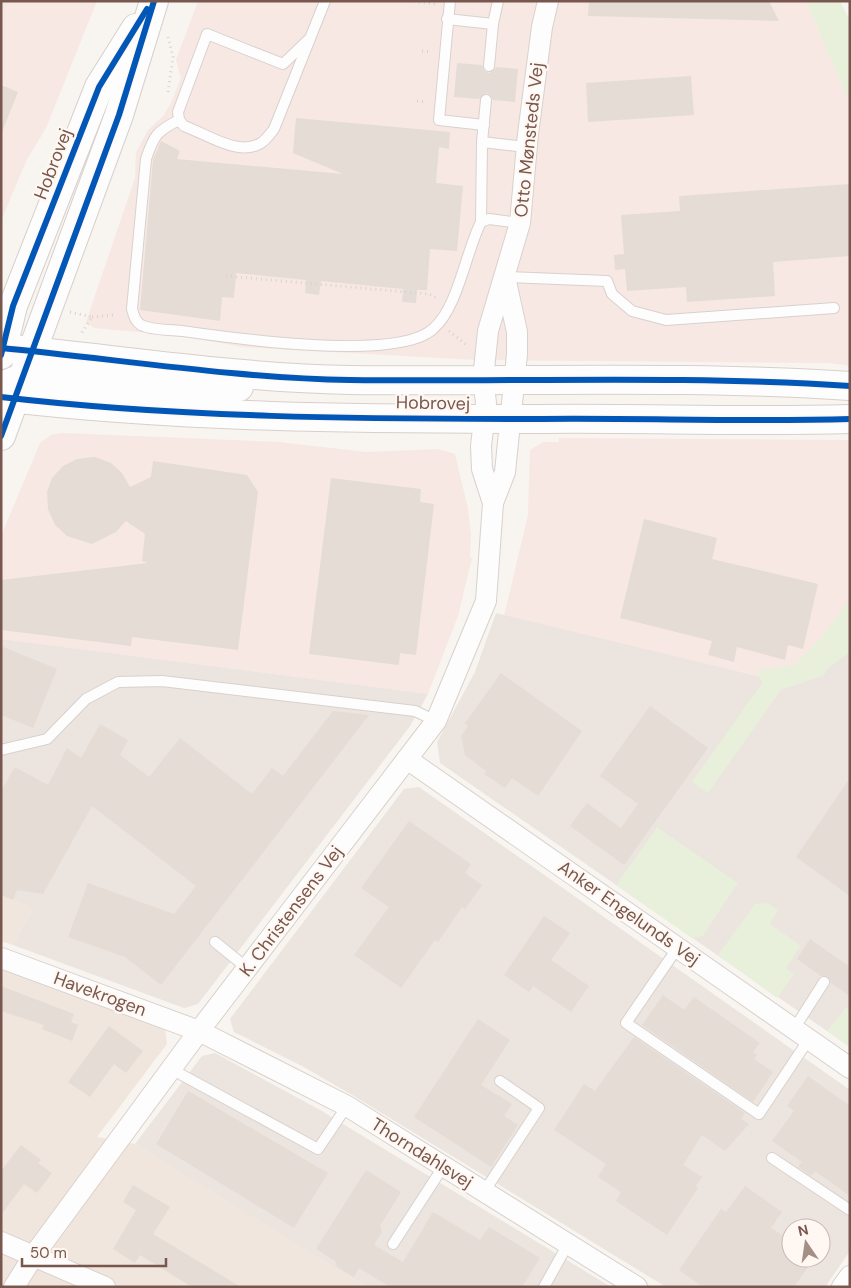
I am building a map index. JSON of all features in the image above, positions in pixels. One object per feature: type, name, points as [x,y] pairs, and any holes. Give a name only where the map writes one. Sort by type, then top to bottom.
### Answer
[{"type":"main road","name":"Hobrovej","points":[[1,436],[9,374],[13,306],[99,87],[153,1]]},
{"type":"main road","name":"Hobrovej","points":[[9,374],[48,308],[119,115],[153,1]]},
{"type":"main road","name":"Hobrovej","points":[[9,374],[68,354],[181,367],[348,380],[788,421],[850,419]]},
{"type":"main road","name":"Hobrovej","points":[[9,374],[171,412],[260,414],[496,394],[786,382],[850,386]]},
{"type":"main road","points":[[9,374],[179,388],[348,380]]},
{"type":"main road","points":[[496,394],[786,397],[850,392]]},
{"type":"street","name":"Otto Mønsteds Vej","points":[[496,394],[488,331],[520,223],[526,147],[542,27],[548,1]]},
{"type":"street","name":"Otto Mønsteds Vej","points":[[496,394],[517,332],[504,278]]},
{"type":"street","name":"K. Christensens Vej","points":[[14,1287],[34,1254],[199,1030],[436,721],[486,601],[493,503],[482,469],[481,446],[496,394]]},
{"type":"street","name":"Anker Engelunds Vej","points":[[407,759],[850,1068]]},
{"type":"street","name":"Havekrogen","points":[[1,958],[199,1030]]},
{"type":"street","name":"Thorndahlsvej","points":[[199,1030],[347,1106],[568,1244],[624,1283]]},
{"type":"street","points":[[1,1242],[34,1254],[105,1287]]},
{"type":"street","points":[[842,1287],[850,1276]]},
{"type":"lane","points":[[308,40],[283,64],[207,34],[178,112],[179,120],[184,126],[231,145],[248,148],[263,143],[274,129],[325,1]]},
{"type":"lane","points":[[489,66],[493,24],[498,1]]},
{"type":"lane","points":[[449,3],[439,120],[484,124]]},
{"type":"lane","points":[[447,19],[493,24]]},
{"type":"lane","points":[[179,120],[163,127],[152,139],[146,159],[132,309],[134,318],[139,324],[150,328],[173,329],[247,341],[343,346],[383,344],[422,336],[433,330],[450,304],[481,222],[482,142],[486,100]]},
{"type":"lane","points":[[482,142],[526,147]]},
{"type":"lane","points":[[481,222],[489,219],[520,223]]},
{"type":"lane","points":[[504,278],[607,281],[612,294],[632,311],[666,320],[834,308]]},
{"type":"lane","points":[[1,750],[47,739],[86,699],[118,682],[162,682],[415,710],[436,721]]},
{"type":"lane","points":[[215,942],[247,968]]},
{"type":"lane","points":[[678,948],[626,1023],[759,1114],[801,1034],[824,982]]},
{"type":"lane","points":[[171,1069],[318,1149],[347,1106]]},
{"type":"lane","points":[[484,1192],[539,1108],[500,1081]]},
{"type":"lane","points":[[772,1158],[850,1210]]},
{"type":"lane","points":[[393,1244],[443,1167]]},
{"type":"lane","points":[[544,1287],[568,1244]]},
{"type":"path","points":[[409,1],[449,3]]},
{"type":"path","points":[[166,29],[173,57],[167,99]]},
{"type":"path","points":[[226,276],[429,294],[450,304]]},
{"type":"path","points":[[48,308],[92,317],[114,315]]},
{"type":"path","points":[[68,354],[92,317]]},
{"type":"path","points":[[439,323],[496,394]]},
{"type":"shaded area","points":[[1,1],[97,1],[46,128],[26,161],[1,221]]},
{"type":"shaded area","points":[[198,1],[806,1],[850,104],[850,366],[831,363],[476,360],[242,347],[183,336],[94,328],[86,322],[135,178],[136,152],[148,130],[163,116],[170,105],[181,78],[176,60]]},
{"type":"shaded area","points":[[63,433],[279,442],[366,452],[438,449],[455,454],[468,509],[471,535],[470,557],[472,558],[458,616],[428,694],[1,639],[1,536],[40,443],[51,435]]},
{"type":"shaded area","points":[[559,438],[850,440],[850,599],[794,685],[504,616],[528,515],[530,450],[543,442],[559,442]]},
{"type":"shaded area","points":[[850,599],[850,1047],[440,763],[437,742],[475,672],[496,613],[794,685]]},
{"type":"shaded area","points":[[1,639],[428,694],[410,726],[198,1004],[184,1008],[13,945],[33,908],[1,895]]},
{"type":"shaded area","points":[[419,787],[850,1090],[850,1251],[825,1287],[666,1287],[354,1096],[302,1066],[234,1032],[230,1019],[404,789]]},
{"type":"shaded area","points":[[1,895],[33,908],[13,945],[1,941]]},
{"type":"shaded area","points":[[1,969],[165,1029],[167,1044],[97,1137],[135,1144],[372,1287],[1,1287]]},
{"type":"shaded area","points":[[215,1053],[320,1110],[611,1287],[368,1287],[135,1144],[202,1056]]},
{"type":"green space","points":[[806,1],[840,1],[850,21],[850,104]]},
{"type":"green space","points":[[850,598],[850,652],[829,668],[823,676],[781,690],[708,793],[692,782],[762,683],[756,671],[794,665],[821,638]]},
{"type":"green space","points":[[657,827],[738,883],[703,936],[692,938],[616,885]]},
{"type":"green space","points":[[768,903],[778,910],[770,924],[801,946],[786,968],[794,974],[777,998],[718,955],[755,904]]},
{"type":"green space","points":[[846,1007],[850,1010],[850,1047],[827,1031]]},
{"type":"building","points":[[589,1],[769,1],[779,21],[588,16]]},
{"type":"building","points":[[457,63],[482,65],[485,71],[489,73],[496,67],[518,69],[515,102],[493,100],[486,93],[479,99],[454,97]]},
{"type":"building","points":[[691,76],[694,115],[588,122],[586,83]]},
{"type":"building","points":[[1,85],[18,92],[2,132],[1,132]]},
{"type":"building","points":[[296,118],[450,132],[449,149],[439,147],[436,183],[463,186],[457,251],[430,249],[427,290],[417,290],[416,303],[402,302],[403,289],[321,281],[319,295],[305,293],[306,280],[236,273],[234,298],[222,297],[220,321],[140,310],[153,160],[161,141],[180,151],[177,159],[343,174],[293,153]]},
{"type":"building","points":[[850,184],[850,256],[773,262],[775,296],[687,302],[686,287],[627,291],[625,269],[615,270],[614,255],[624,254],[621,215],[680,211],[679,196]]},
{"type":"building","points":[[95,457],[111,463],[122,473],[130,487],[151,477],[153,461],[247,475],[258,492],[238,650],[132,637],[131,646],[1,630],[1,580],[148,563],[142,561],[145,534],[126,521],[116,532],[92,544],[67,536],[55,525],[48,509],[47,492],[52,478],[63,466],[77,459]]},
{"type":"building","points":[[331,478],[421,489],[420,502],[434,504],[416,655],[400,653],[399,665],[309,654]]},
{"type":"building","points":[[644,519],[717,538],[712,559],[818,584],[803,649],[788,645],[785,660],[737,647],[734,662],[708,655],[712,641],[620,618]]},
{"type":"building","points":[[1,646],[57,669],[33,728],[1,715]]},
{"type":"building","points":[[501,673],[582,731],[538,796],[512,778],[505,788],[484,774],[486,771],[465,755],[461,736],[468,726],[465,723]]},
{"type":"building","points":[[650,706],[708,748],[624,865],[570,826],[587,803],[621,828],[638,804],[600,776]]},
{"type":"building","points":[[333,711],[369,715],[161,985],[125,957],[68,937],[88,883],[174,914],[196,886],[92,806],[43,894],[17,890],[13,900],[1,895],[1,791],[15,767],[48,785],[67,748],[81,758],[100,724],[128,740],[120,755],[149,777],[180,738],[252,794],[272,768],[283,776]]},
{"type":"building","points":[[850,778],[850,896],[796,857]]},
{"type":"building","points":[[409,821],[471,864],[465,873],[482,885],[465,909],[462,907],[438,942],[435,940],[401,988],[354,955],[389,907],[361,888]]},
{"type":"building","points":[[544,916],[570,933],[551,960],[589,986],[571,1012],[533,986],[529,992],[504,975]]},
{"type":"building","points":[[810,939],[850,967],[850,996],[831,983],[828,977],[821,976],[797,959]]},
{"type":"building","points":[[1,986],[74,1014],[71,1022],[78,1025],[72,1041],[42,1029],[44,1025],[1,1011]]},
{"type":"building","points":[[663,995],[684,1010],[694,997],[760,1043],[753,1052],[757,1055],[754,1059],[773,1072],[753,1102],[642,1025]]},
{"type":"building","points":[[478,1019],[510,1040],[481,1085],[512,1104],[504,1116],[518,1125],[491,1167],[414,1117]]},
{"type":"building","points":[[109,1026],[143,1051],[126,1073],[114,1064],[90,1097],[68,1082]]},
{"type":"building","points":[[634,1037],[745,1113],[741,1119],[749,1124],[725,1151],[702,1135],[683,1165],[702,1177],[696,1186],[698,1188],[667,1235],[616,1201],[621,1192],[598,1177],[606,1164],[554,1130],[584,1084],[595,1091]]},
{"type":"building","points":[[808,1076],[850,1106],[850,1196],[815,1171],[811,1176],[798,1167],[802,1162],[772,1141],[794,1111],[787,1106]]},
{"type":"building","points":[[188,1091],[328,1173],[294,1228],[156,1144]]},
{"type":"building","points":[[21,1145],[41,1160],[38,1163],[52,1173],[37,1193],[24,1184],[1,1215],[1,1171]]},
{"type":"building","points":[[366,1170],[401,1192],[380,1226],[382,1232],[374,1245],[403,1262],[433,1212],[480,1240],[489,1227],[540,1258],[522,1287],[390,1287],[359,1268],[354,1277],[337,1267],[335,1261],[316,1249]]},
{"type":"building","points":[[133,1185],[170,1207],[153,1234],[241,1287],[192,1287],[140,1255],[135,1263],[113,1249],[136,1210],[123,1202]]},
{"type":"building","points":[[745,1186],[782,1212],[771,1228],[781,1234],[781,1268],[807,1268],[794,1287],[703,1287],[679,1270],[721,1209],[726,1212]]},
{"type":"cycle path","points":[[1,436],[119,115],[154,1]]},
{"type":"cycle path","points":[[1,355],[13,306],[99,87],[147,9]]},
{"type":"cycle path","points":[[1,348],[219,372],[306,379],[663,380],[850,386]]},
{"type":"cycle path","points":[[1,397],[136,409],[339,418],[850,419]]}]
